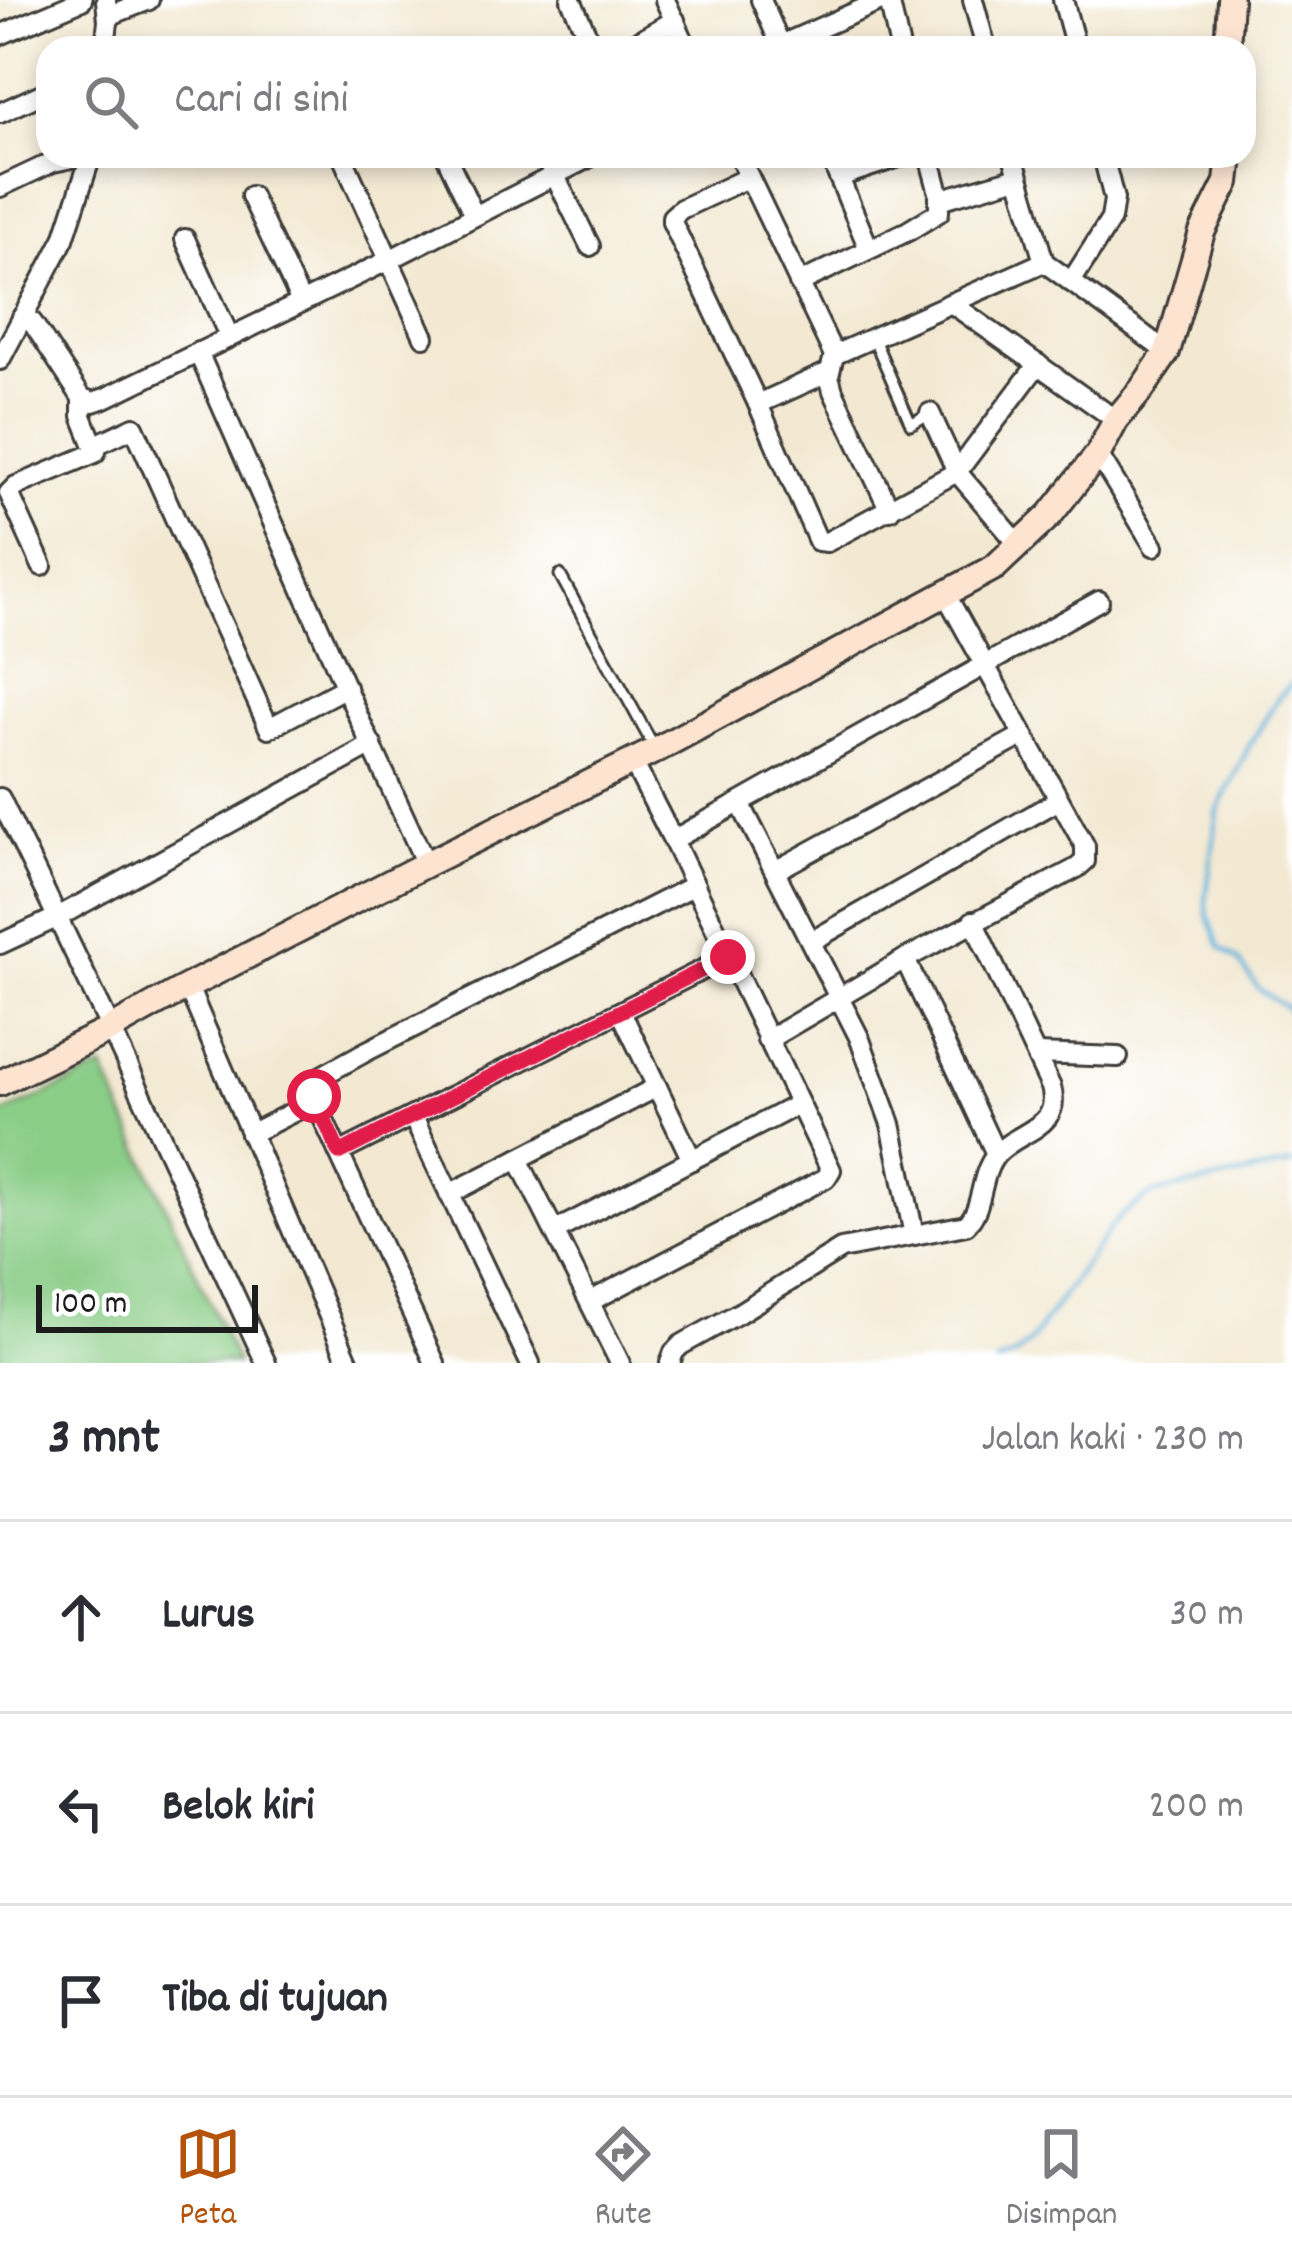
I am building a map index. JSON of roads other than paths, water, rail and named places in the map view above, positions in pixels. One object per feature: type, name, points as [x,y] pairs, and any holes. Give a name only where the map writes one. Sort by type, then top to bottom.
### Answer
[{"type":"main road","points":[[1228,36],[1230,0]]},
{"type":"main road","points":[[0,1083],[656,750],[995,567],[1050,515],[1167,352],[1202,232],[1227,182],[1229,168]]},
{"type":"street","points":[[0,35],[82,0]]},
{"type":"street","points":[[106,0],[106,36]]},
{"type":"street","points":[[108,21],[113,14],[149,0]]},
{"type":"street","points":[[571,0],[588,36]]},
{"type":"street","points":[[665,0],[682,36]]},
{"type":"street","points":[[761,0],[775,36]]},
{"type":"street","points":[[804,36],[886,0],[896,36]]},
{"type":"street","points":[[973,0],[983,36]]},
{"type":"street","points":[[1063,0],[1073,36]]},
{"type":"street","points":[[647,36],[675,20]]},
{"type":"street","points":[[0,113],[36,96]]},
{"type":"street","points":[[0,187],[39,168]]},
{"type":"street","points":[[0,361],[64,239],[87,168]]},
{"type":"street","points":[[348,168],[424,338]]},
{"type":"street","points":[[452,168],[474,215]]},
{"type":"street","points":[[82,398],[93,402],[105,398],[387,261],[474,215],[544,168]]},
{"type":"street","points":[[551,168],[590,246]]},
{"type":"street","points":[[744,168],[800,283],[831,364],[841,411],[890,510]]},
{"type":"street","points":[[835,168],[869,249]]},
{"type":"street","points":[[839,177],[866,168]]},
{"type":"street","points":[[800,283],[931,219],[939,212],[932,168]]},
{"type":"street","points":[[1016,168],[1044,262],[1167,352]]},
{"type":"street","points":[[1071,282],[1111,219],[1114,200],[1106,168]]},
{"type":"street","points":[[748,177],[671,217],[818,541],[827,542],[958,472],[1038,364]]},
{"type":"street","points":[[939,200],[1018,177]]},
{"type":"street","points":[[251,196],[301,302]]},
{"type":"street","points":[[185,238],[229,336]]},
{"type":"street","points":[[758,404],[873,337],[1044,262]]},
{"type":"street","points":[[951,303],[1116,421]]},
{"type":"street","points":[[22,317],[32,322],[82,398],[82,416],[96,451],[9,493],[41,566]]},
{"type":"street","points":[[198,352],[426,864]]},
{"type":"street","points":[[930,413],[958,472],[1020,546]]},
{"type":"street","points":[[100,443],[134,427],[268,728],[346,687]]},
{"type":"street","points":[[1098,454],[1154,546]]},
{"type":"street","points":[[767,1040],[1085,860],[1085,846],[945,593]]},
{"type":"street","points":[[674,840],[1099,601]]},
{"type":"street","points":[[775,871],[1022,736]]},
{"type":"street","points":[[0,944],[372,745]]},
{"type":"street","points":[[591,1301],[828,1177],[831,1170],[632,762]]},
{"type":"street","points":[[0,798],[266,1363]]},
{"type":"street","points":[[812,941],[1059,800]]},
{"type":"street","points":[[740,803],[859,1036],[891,1124],[914,1235]]},
{"type":"street","points":[[435,1363],[315,1101],[316,1079],[694,885]]},
{"type":"street","points":[[670,1363],[681,1345],[770,1295],[826,1256],[970,1222],[996,1154],[1047,1119],[1054,1109],[1052,1087],[973,922]]},
{"type":"street","points":[[339,1153],[728,957]]},
{"type":"street","points":[[905,959],[996,1154]]},
{"type":"street","points":[[188,987],[349,1363]]},
{"type":"street","points":[[620,1012],[692,1160]]},
{"type":"street","points":[[1036,1054],[1118,1057]]},
{"type":"street","points":[[449,1194],[657,1087]]},
{"type":"street","points":[[250,1134],[315,1101]]},
{"type":"street","points":[[556,1231],[797,1105]]},
{"type":"street","points":[[413,1117],[530,1363]]},
{"type":"street","points":[[518,1159],[620,1363]]},
{"type":"lane","points":[[873,337],[911,424],[930,413]]},
{"type":"lane","points":[[560,575],[656,750]]},
{"type":"waterway","points":[[1292,683],[1248,748],[1218,810],[1206,898],[1220,947],[1238,960],[1258,988],[1292,1012]]},
{"type":"waterway","points":[[997,1363],[1029,1344],[1111,1227],[1152,1194],[1292,1164]]}]
